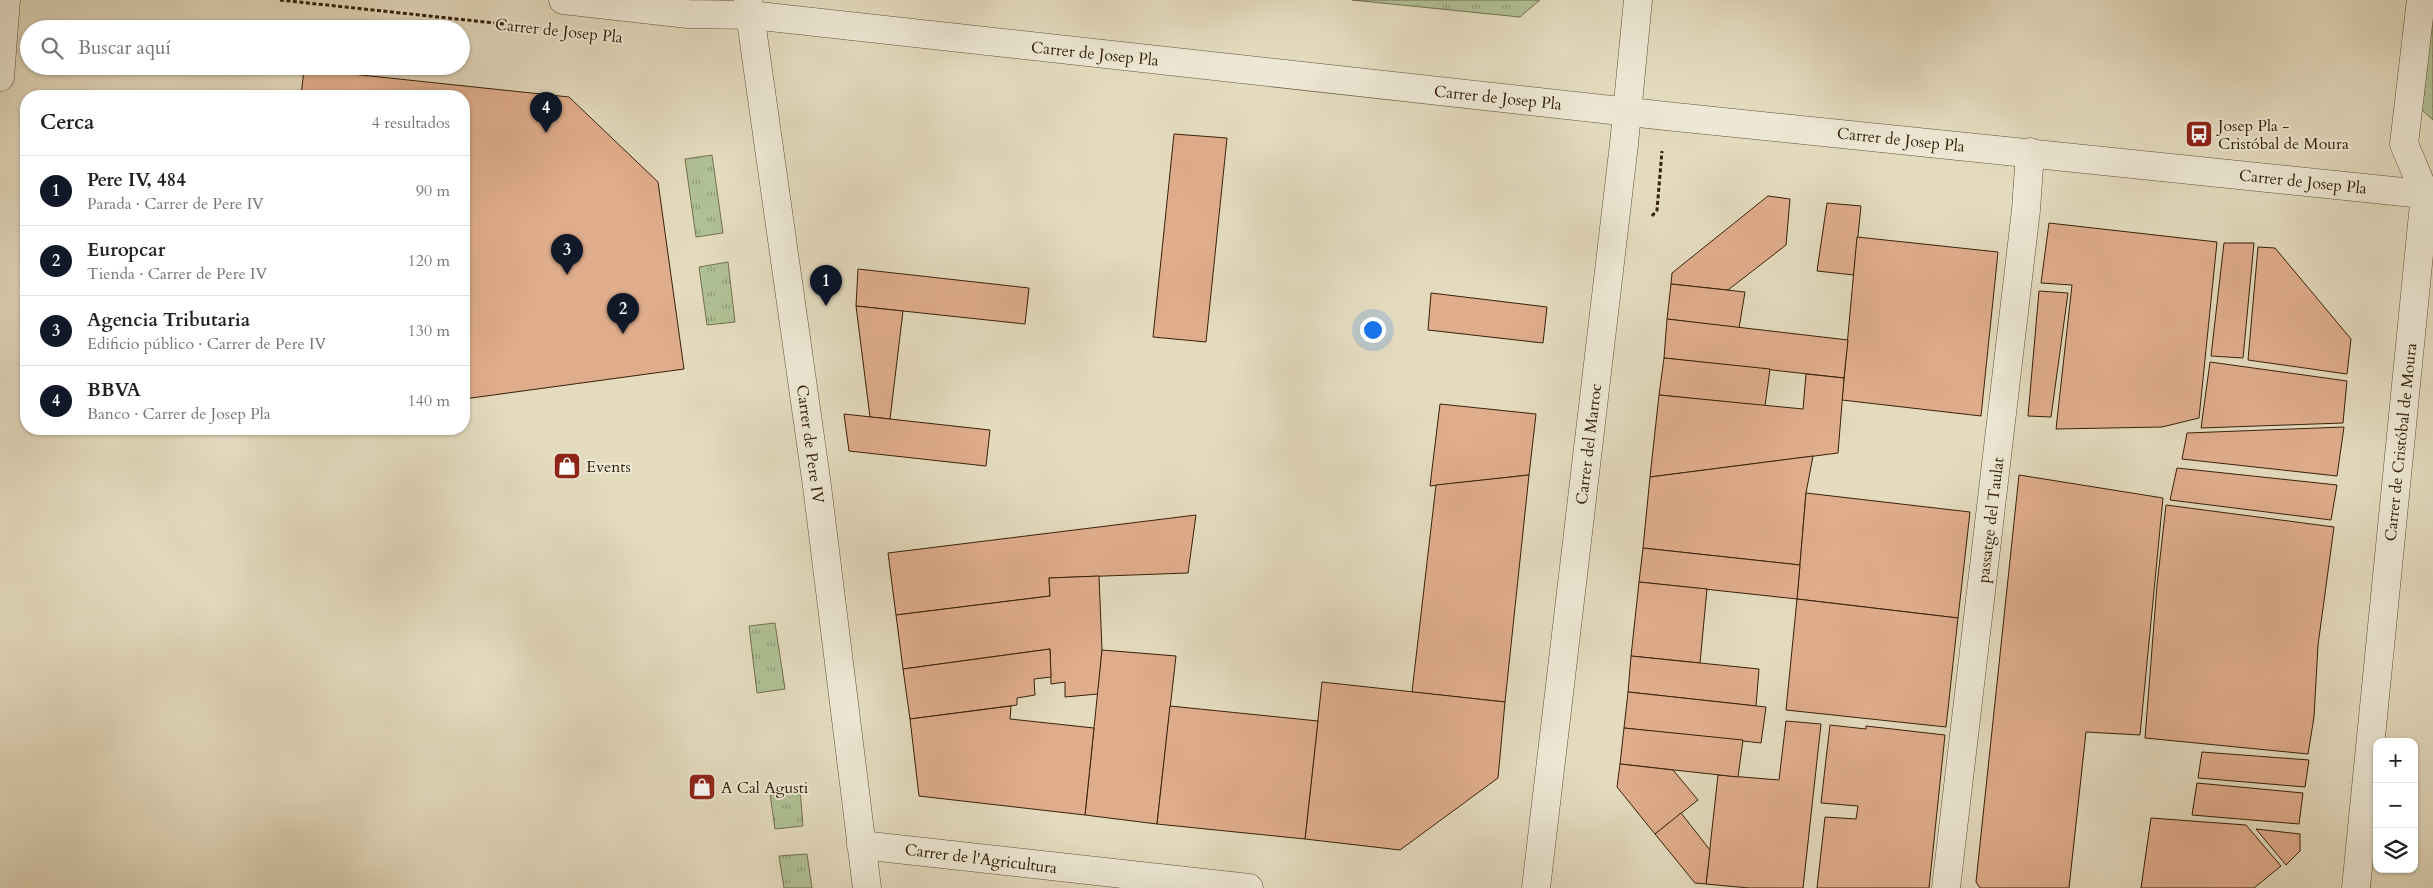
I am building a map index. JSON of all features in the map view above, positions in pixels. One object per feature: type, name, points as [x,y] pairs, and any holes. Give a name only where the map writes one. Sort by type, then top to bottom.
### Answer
[{"type":"street","points":[[0,77],[6,0]]},
{"type":"street","name":"Carrer de Josep Pla","points":[[563,0],[688,14],[750,8],[1627,111],[2429,195]]},
{"type":"street","name":"Carrer del Marroc","points":[[1536,888],[1627,111],[1638,0]]},
{"type":"street","name":"Carrer de Cristóbal de Moura","points":[[2356,888],[2429,195],[2404,144],[2421,0]]},
{"type":"street","name":"Carrer de Pere IV","points":[[750,8],[814,467],[867,888]]},
{"type":"street","name":"passatge del Taulat","points":[[1946,888],[2026,210],[2030,152]]},
{"type":"street","name":"Carrer de l'Agricultura","points":[[861,845],[1249,888]]},
{"type":"path","name":"Carrer de Josep Pla","points":[[280,0],[466,20]]},
{"type":"path","name":"Carrer de Josep Pla","points":[[470,20],[549,29]]},
{"type":"green space","points":[[1352,0],[1540,0],[1520,17]]},
{"type":"green space","points":[[2433,0],[2433,120],[2421,109]]},
{"type":"green space","points":[[712,155],[723,233],[696,237],[685,159]]},
{"type":"green space","points":[[728,262],[735,322],[707,325],[699,267]]},
{"type":"green space","points":[[775,623],[785,689],[757,693],[749,626]]},
{"type":"green space","points":[[800,789],[803,826],[775,829],[770,794]]},
{"type":"green space","points":[[807,854],[812,888],[784,888],[779,856]]},
{"type":"building","points":[[303,75],[361,75],[569,97],[658,182],[684,369],[470,398],[470,90],[302,90]]},
{"type":"building","points":[[1174,134],[1227,138],[1206,342],[1153,337]]},
{"type":"building","points":[[1768,196],[1790,199],[1786,245],[1728,290],[1671,284],[1672,273]]},
{"type":"building","points":[[1827,203],[1861,206],[1854,275],[1817,271]]},
{"type":"building","points":[[2049,223],[2217,242],[2199,418],[2162,427],[2056,429],[2072,285],[2041,283]]},
{"type":"building","points":[[1857,237],[1998,252],[1981,416],[1842,400]]},
{"type":"building","points":[[2224,243],[2254,243],[2243,358],[2211,356]]},
{"type":"building","points":[[2258,247],[2275,248],[2351,339],[2347,374],[2248,360]]},
{"type":"building","points":[[858,269],[1029,288],[1025,324],[856,306]]},
{"type":"building","points":[[1671,284],[1745,292],[1739,328],[1667,319]]},
{"type":"building","points":[[2039,291],[2068,293],[2051,417],[2028,416]]},
{"type":"building","points":[[1431,293],[1547,307],[1543,343],[1428,330]]},
{"type":"building","points":[[856,306],[903,311],[890,419],[870,417]]},
{"type":"building","points":[[1667,319],[1848,340],[1844,378],[1664,358]]},
{"type":"building","points":[[1664,358],[1770,369],[1765,406],[1659,395]]},
{"type":"building","points":[[2210,362],[2347,381],[2343,423],[2201,428]]},
{"type":"building","points":[[1806,374],[1844,378],[1838,453],[1650,477],[1659,395],[1803,409]]},
{"type":"building","points":[[1440,404],[1536,414],[1529,475],[1430,486]]},
{"type":"building","points":[[844,414],[990,430],[986,466],[849,451]]},
{"type":"building","points":[[2344,427],[2337,476],[2182,459],[2187,433]]},
{"type":"building","points":[[1813,456],[1806,493],[1800,565],[1643,548],[1650,477]]},
{"type":"building","points":[[2177,468],[2337,485],[2331,520],[2170,500]]},
{"type":"building","points":[[1529,475],[1505,702],[1412,692],[1436,485]]},
{"type":"building","points":[[2019,475],[2163,498],[2140,735],[2086,732],[2069,888],[1980,888],[1976,882]]},
{"type":"building","points":[[1806,493],[1970,512],[1958,618],[1797,599]]},
{"type":"building","points":[[2166,505],[2334,527],[2318,645],[2314,717],[2308,754],[2145,738],[2157,585]]},
{"type":"building","points":[[1196,515],[1188,573],[1049,578],[1050,596],[896,615],[888,553]]},
{"type":"building","points":[[1643,548],[1800,565],[1797,599],[1639,582]]},
{"type":"building","points":[[1099,576],[1102,650],[1098,694],[1065,697],[1065,682],[1051,684],[1050,649],[903,669],[896,615],[1050,596],[1049,578]]},
{"type":"building","points":[[1639,582],[1707,589],[1700,663],[1631,656]]},
{"type":"building","points":[[1797,599],[1958,618],[1946,727],[1786,710]]},
{"type":"building","points":[[1050,649],[1051,677],[1034,679],[1035,695],[1017,698],[1017,705],[910,719],[903,669]]},
{"type":"building","points":[[1102,650],[1176,656],[1157,824],[1085,815]]},
{"type":"building","points":[[1631,656],[1759,669],[1756,706],[1628,692]]},
{"type":"building","points":[[1322,682],[1505,702],[1498,778],[1400,850],[1305,839]]},
{"type":"building","points":[[1628,692],[1766,707],[1761,743],[1624,728]]},
{"type":"building","points":[[1011,706],[1010,719],[1094,728],[1085,815],[919,796],[910,719]]},
{"type":"building","points":[[1170,706],[1318,721],[1305,839],[1157,824]]},
{"type":"building","points":[[1786,721],[1821,724],[1803,888],[1749,888],[1706,884],[1718,775],[1779,780]]},
{"type":"building","points":[[1830,725],[1866,729],[1866,726],[1945,735],[1929,888],[1817,888],[1825,817],[1856,819],[1858,806],[1821,803]]},
{"type":"building","points":[[1624,728],[1743,740],[1738,777],[1620,764]]},
{"type":"building","points":[[2202,752],[2309,760],[2305,787],[2198,778]]},
{"type":"building","points":[[1620,764],[1673,770],[1698,800],[1655,834],[1617,787]]},
{"type":"building","points":[[2197,783],[2303,793],[2299,824],[2192,815]]},
{"type":"building","points":[[1681,813],[1710,850],[1706,884],[1695,883],[1655,834]]},
{"type":"building","points":[[2151,818],[2246,825],[2281,866],[2254,888],[2141,888]]},
{"type":"building","points":[[2256,829],[2300,834],[2300,851],[2286,865]]},
{"type":"place","name":"BBVA","points":[[546,133]]},
{"type":"place","name":"Josep Pla - Cristóbal de Moura","points":[[2199,134]]},
{"type":"place","name":"Agencia Tributaria","points":[[567,275]]},
{"type":"place","name":"Pere IV, 484","points":[[826,306]]},
{"type":"place","name":"Europcar","points":[[623,334]]},
{"type":"place","name":"Events","points":[[567,466]]},
{"type":"place","name":"A Cal Agusti","points":[[702,787]]}]
